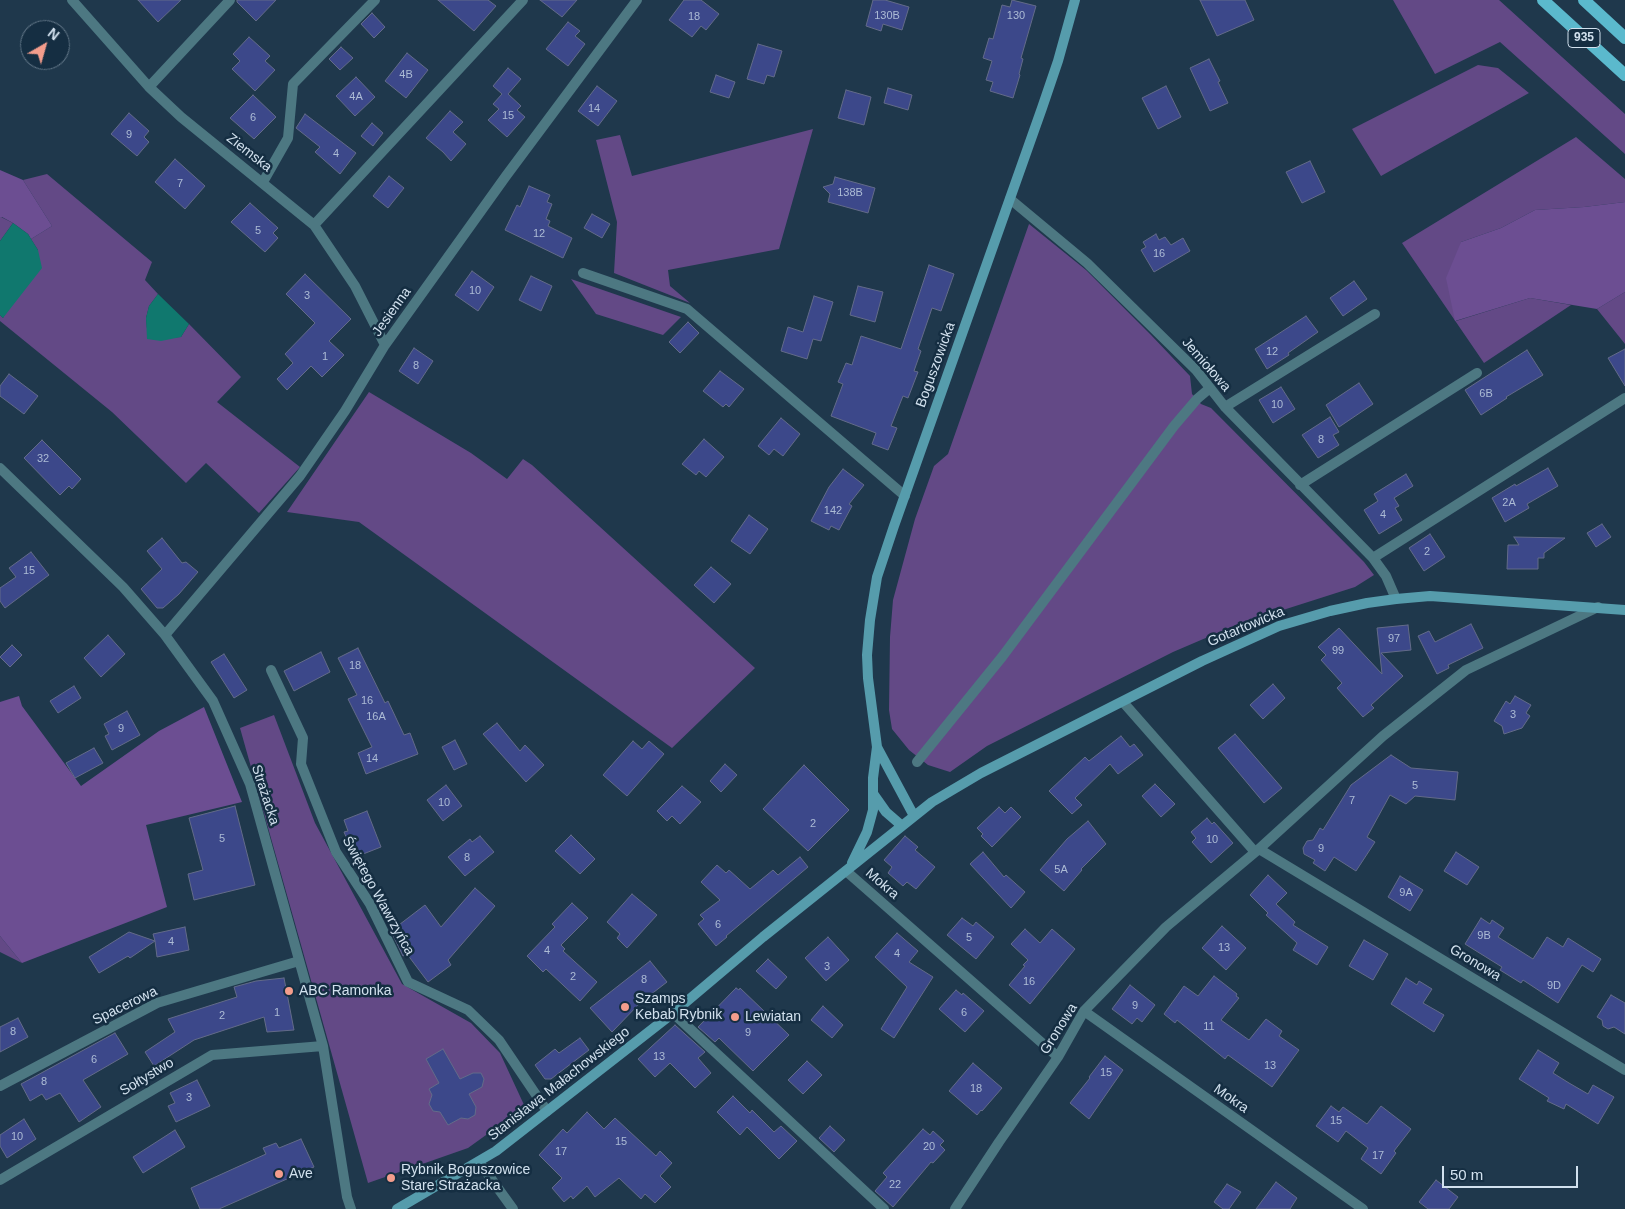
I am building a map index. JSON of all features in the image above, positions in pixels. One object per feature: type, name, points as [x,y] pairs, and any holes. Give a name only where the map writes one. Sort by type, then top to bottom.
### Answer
[{"type":"main road","name":"935","points":[[1543,0],[1625,75]]},
{"type":"main road","name":"935","points":[[1584,0],[1625,38]]},
{"type":"street","name":"Ziemska","points":[[72,0],[149,87],[181,118],[314,225],[355,286],[385,345]]},
{"type":"street","points":[[149,87],[230,0]]},
{"type":"street","points":[[262,182],[288,138],[293,84],[375,0]]},
{"type":"street","points":[[314,225],[523,0]]},
{"type":"street","name":"Jesienna","points":[[165,635],[300,476],[345,412],[385,345],[506,176],[637,0]]},
{"type":"street","name":"Boguszowicka","points":[[848,869],[871,821],[874,795],[873,778],[877,747],[867,655],[870,620],[878,577],[1058,61],[1075,0]]},
{"type":"street","name":"Jemiołowa","points":[[1010,199],[1087,263],[1196,370],[1225,407],[1373,558],[1386,576],[1396,599]]},
{"type":"street","points":[[582,273],[687,309],[905,496]]},
{"type":"street","points":[[1225,407],[1375,314]]},
{"type":"street","points":[[1300,484],[1477,373]]},
{"type":"street","points":[[918,762],[1002,657],[1174,426],[1197,399],[1210,388]]},
{"type":"street","points":[[1373,558],[1625,398]]},
{"type":"street","name":"Strażacka","points":[[0,468],[123,587],[165,635],[213,701],[250,784],[324,1046],[347,1196],[351,1209]]},
{"type":"street","name":"Gotartowicka","points":[[914,816],[954,788],[1243,642],[1279,626],[1330,611],[1366,603],[1430,596],[1625,610]]},
{"type":"street","name":"Gronowa","points":[[955,1209],[1058,1057],[1084,1011],[1166,927],[1257,850],[1383,736],[1466,670],[1598,607]]},
{"type":"street","name":"Świętego Wawrzyńca","points":[[270,670],[303,738],[301,764],[336,852],[370,904],[408,982],[468,1010],[499,1040],[547,1112]]},
{"type":"street","points":[[1123,702],[1257,850]]},
{"type":"street","name":"Boguszowicka","points":[[877,747],[914,816]]},
{"type":"street","points":[[874,795],[886,812],[901,825]]},
{"type":"street","name":"Stanisława Małachowskiego","points":[[397,1209],[496,1151],[672,1013],[914,816]]},
{"type":"street","name":"Gronowa","points":[[1257,850],[1625,1070]]},
{"type":"street","name":"Mokra","points":[[848,869],[1058,1057]]},
{"type":"street","name":"Spacerowa","points":[[0,1086],[157,1003],[299,961]]},
{"type":"street","name":"Mokra","points":[[1084,1011],[1363,1209]]},
{"type":"street","points":[[672,1013],[884,1209]]},
{"type":"street","name":"Sołtystwo","points":[[0,1180],[212,1055],[324,1046]]},
{"type":"street","points":[[479,1162],[514,1209]]},
{"type":"shaded area","points":[[1393,0],[1499,0],[1625,114],[1625,154],[1500,42],[1435,74]]},
{"type":"shaded area","points":[[1478,65],[1498,68],[1529,93],[1381,176],[1352,129]]},
{"type":"shaded area","points":[[813,129],[779,249],[668,270],[670,286],[690,303],[614,273],[617,222],[596,140],[620,135],[632,176]]},
{"type":"shaded area","points":[[1576,137],[1625,179],[1625,202],[1535,210],[1501,228],[1461,242],[1456,321],[1530,298],[1571,305],[1484,363],[1402,243]]},
{"type":"shaded area","points":[[0,170],[23,180],[52,226],[31,239],[28,234],[13,223],[2,217],[0,218]]},
{"type":"shaded area","points":[[47,174],[152,262],[145,280],[158,294],[149,306],[146,318],[148,339],[181,337],[189,324],[241,377],[217,402],[300,467],[259,513],[206,463],[186,483],[112,412],[0,321],[0,315],[3,318],[38,250],[31,239],[52,226],[23,180]]},
{"type":"shaded area","points":[[1625,202],[1625,292],[1597,309],[1530,298],[1455,321],[1446,278],[1461,242],[1501,228],[1535,210]]},
{"type":"shaded area","points":[[0,218],[13,223],[0,241]]},
{"type":"shaded area","points":[[13,223],[28,234],[38,250],[42,268],[3,318],[0,315],[0,241]]},
{"type":"shaded area","points":[[1029,224],[1086,270],[1151,335],[1190,376],[1192,394],[1201,404],[1211,408],[1364,562],[1374,575],[1355,587],[1236,625],[1173,652],[987,746],[950,772],[928,765],[909,750],[892,729],[889,710],[890,637],[893,600],[915,519],[934,466],[948,454]]},
{"type":"shaded area","points":[[571,279],[681,317],[663,335],[596,314]]},
{"type":"shaded area","points":[[1625,292],[1625,344],[1597,309]]},
{"type":"shaded area","points":[[158,294],[189,324],[181,337],[161,341],[147,339],[146,318],[149,306]]},
{"type":"shaded area","points":[[369,392],[471,453],[507,479],[523,459],[532,465],[755,668],[672,748],[359,522],[287,512]]},
{"type":"shaded area","points":[[19,696],[22,706],[81,786],[159,731],[204,707],[242,802],[146,825],[167,907],[22,963],[0,936],[0,702]]},
{"type":"shaded area","points":[[274,715],[315,823],[402,984],[471,1023],[500,1053],[525,1107],[468,1148],[368,1183],[240,728]]},
{"type":"shaded area","points":[[0,936],[22,963],[0,952]]},
{"type":"building","points":[[138,0],[181,0],[158,22]]},
{"type":"building","points":[[237,0],[276,0],[256,21]]},
{"type":"building","points":[[438,0],[488,0],[496,6],[474,31]]},
{"type":"building","points":[[540,0],[577,0],[562,17]]},
{"type":"building","points":[[684,0],[701,0],[719,14],[706,30],[701,26],[692,37],[669,20]]},
{"type":"building","points":[[873,0],[885,0],[909,7],[902,30],[883,24],[881,31],[866,26]]},
{"type":"building","points":[[1012,0],[1036,6],[1021,58],[1023,59],[1020,75],[1013,98],[990,91],[993,82],[986,80],[992,61],[983,58],[989,38],[993,39],[1002,5],[1010,7]]},
{"type":"building","points":[[1200,0],[1245,0],[1254,20],[1217,36]]},
{"type":"building","points":[[372,13],[385,27],[374,38],[361,24]]},
{"type":"building","points":[[568,22],[580,31],[575,36],[585,44],[568,66],[546,49]]},
{"type":"building","points":[[249,37],[270,56],[265,61],[275,70],[255,91],[232,69],[240,61],[233,54]]},
{"type":"building","points":[[758,44],[782,51],[774,77],[767,75],[764,84],[747,79]]},
{"type":"building","points":[[341,47],[353,58],[340,70],[329,59]]},
{"type":"building","points":[[407,53],[428,70],[406,98],[385,81]]},
{"type":"building","points":[[1209,59],[1228,103],[1210,111],[1190,68]]},
{"type":"building","points":[[508,68],[521,79],[508,94],[521,106],[517,110],[525,117],[507,137],[488,120],[499,109],[493,104],[502,94],[493,86]]},
{"type":"building","points":[[716,75],[735,82],[729,98],[710,92]]},
{"type":"building","points":[[356,77],[375,97],[355,116],[336,96]]},
{"type":"building","points":[[597,86],[617,101],[598,126],[578,111]]},
{"type":"building","points":[[1166,86],[1181,117],[1158,129],[1142,98]]},
{"type":"building","points":[[888,88],[912,95],[908,110],[884,103]]},
{"type":"building","points":[[846,90],[871,97],[864,125],[838,118]]},
{"type":"building","points":[[253,95],[276,117],[254,139],[230,118]]},
{"type":"building","points":[[450,111],[463,122],[453,132],[466,144],[451,161],[426,138]]},
{"type":"building","points":[[129,113],[149,131],[144,137],[149,142],[137,156],[111,134]]},
{"type":"building","points":[[305,114],[356,153],[340,174],[315,152],[320,147],[296,128]]},
{"type":"building","points":[[372,123],[383,133],[373,146],[361,136]]},
{"type":"building","points":[[175,159],[205,186],[185,209],[155,182]]},
{"type":"building","points":[[1310,161],[1325,192],[1302,203],[1286,172]]},
{"type":"building","points":[[389,176],[404,188],[388,208],[373,196]]},
{"type":"building","points":[[835,177],[875,188],[868,213],[828,202],[830,194],[823,187],[833,184]]},
{"type":"building","points":[[529,186],[550,195],[547,202],[552,204],[546,219],[550,221],[548,226],[572,238],[563,258],[505,230],[517,205],[520,207]]},
{"type":"building","points":[[250,203],[278,228],[273,233],[278,238],[265,252],[231,222]]},
{"type":"building","points":[[592,214],[610,224],[602,238],[584,228]]},
{"type":"building","points":[[1156,234],[1159,240],[1165,237],[1171,245],[1183,238],[1190,251],[1154,272],[1141,250],[1146,247],[1143,242]]},
{"type":"building","points":[[929,265],[954,274],[941,311],[932,308],[918,349],[921,351],[914,371],[918,372],[908,398],[903,396],[891,426],[897,428],[888,450],[872,444],[876,433],[831,416],[843,384],[838,382],[846,363],[852,365],[861,336],[901,349]]},
{"type":"building","points":[[472,271],[494,287],[478,311],[455,295]]},
{"type":"building","points":[[305,274],[351,319],[329,341],[344,355],[322,377],[311,366],[287,390],[277,379],[293,363],[285,354],[315,323],[286,294]]},
{"type":"building","points":[[531,276],[552,286],[541,311],[519,300]]},
{"type":"building","points":[[1354,281],[1367,299],[1343,316],[1330,298]]},
{"type":"building","points":[[858,286],[883,292],[875,322],[850,315]]},
{"type":"building","points":[[814,296],[833,302],[821,341],[813,339],[807,359],[781,351],[788,327],[803,332]]},
{"type":"building","points":[[1306,316],[1318,332],[1288,353],[1289,355],[1267,369],[1255,349]]},
{"type":"building","points":[[688,322],[699,333],[680,353],[669,342]]},
{"type":"building","points":[[414,348],[433,361],[418,384],[399,371]]},
{"type":"building","points":[[1625,349],[1625,386],[1608,358]]},
{"type":"building","points":[[1527,350],[1543,375],[1506,397],[1481,415],[1465,390]]},
{"type":"building","points":[[720,371],[744,389],[729,407],[726,404],[723,407],[703,391]]},
{"type":"building","points":[[9,374],[38,396],[24,414],[0,396],[0,386]]},
{"type":"building","points":[[1359,383],[1373,404],[1339,427],[1326,405]]},
{"type":"building","points":[[1281,387],[1295,409],[1273,423],[1259,400]]},
{"type":"building","points":[[1330,417],[1339,432],[1333,435],[1339,445],[1318,458],[1302,435]]},
{"type":"building","points":[[781,418],[800,434],[783,456],[774,449],[769,455],[758,446]]},
{"type":"building","points":[[704,439],[724,457],[706,477],[699,471],[696,475],[682,464]]},
{"type":"building","points":[[42,440],[81,479],[72,489],[69,486],[60,495],[24,458]]},
{"type":"building","points":[[1548,468],[1558,486],[1527,504],[1529,508],[1505,522],[1492,498]]},
{"type":"building","points":[[843,469],[864,485],[849,504],[852,506],[839,530],[831,526],[829,530],[811,521],[829,487]]},
{"type":"building","points":[[1406,474],[1413,486],[1394,498],[1399,506],[1395,508],[1402,520],[1379,534],[1364,510],[1378,501],[1374,494]]},
{"type":"building","points":[[749,515],[768,529],[750,554],[731,541]]},
{"type":"building","points":[[1602,524],[1611,537],[1596,547],[1587,533]]},
{"type":"building","points":[[1430,534],[1445,557],[1424,571],[1409,548]]},
{"type":"building","points":[[1514,537],[1565,538],[1544,553],[1544,558],[1538,558],[1538,569],[1507,569],[1508,545],[1519,545]]},
{"type":"building","points":[[162,538],[182,563],[186,562],[198,572],[179,594],[163,608],[157,608],[141,589],[162,569],[147,551]]},
{"type":"building","points":[[31,552],[49,575],[5,608],[0,601],[0,588],[16,577],[9,568]]},
{"type":"building","points":[[711,567],[731,584],[714,603],[694,585]]},
{"type":"building","points":[[1471,624],[1483,648],[1448,665],[1449,668],[1437,674],[1418,636],[1429,631],[1435,642]]},
{"type":"building","points":[[1408,625],[1411,650],[1381,653],[1403,676],[1371,705],[1374,708],[1363,717],[1337,688],[1342,683],[1321,660],[1326,655],[1318,647],[1339,628],[1382,674],[1377,628]]},
{"type":"building","points":[[108,635],[125,654],[101,677],[84,658]]},
{"type":"building","points":[[12,645],[22,655],[10,667],[0,657]]},
{"type":"building","points":[[358,648],[385,703],[388,701],[404,735],[410,733],[418,754],[366,774],[358,753],[372,747],[348,699],[357,695],[338,658]]},
{"type":"building","points":[[321,652],[330,672],[294,691],[284,671]]},
{"type":"building","points":[[224,654],[247,690],[234,698],[211,662]]},
{"type":"building","points":[[1273,684],[1285,698],[1263,719],[1250,705]]},
{"type":"building","points":[[74,686],[81,698],[58,713],[50,701]]},
{"type":"building","points":[[1515,696],[1531,705],[1526,713],[1530,716],[1522,728],[1504,734],[1502,726],[1494,721],[1506,701],[1510,704]]},
{"type":"building","points":[[127,711],[140,735],[112,750],[105,736],[109,734],[104,724]]},
{"type":"building","points":[[497,723],[520,751],[525,745],[544,765],[526,782],[483,734]]},
{"type":"building","points":[[1235,734],[1282,788],[1264,803],[1218,748]]},
{"type":"building","points":[[1121,736],[1130,747],[1134,744],[1143,755],[1118,774],[1110,764],[1075,798],[1082,805],[1072,814],[1049,791],[1085,757],[1089,761]]},
{"type":"building","points":[[455,740],[467,764],[454,770],[442,747]]},
{"type":"building","points":[[633,741],[642,749],[649,741],[664,754],[627,796],[603,775]]},
{"type":"building","points":[[94,748],[103,763],[75,778],[66,763]]},
{"type":"building","points":[[1391,755],[1411,768],[1458,772],[1455,800],[1415,796],[1406,804],[1390,795],[1367,837],[1375,842],[1356,871],[1334,857],[1325,871],[1313,863],[1315,860],[1304,854],[1303,848],[1307,841],[1313,840],[1320,828],[1323,830],[1351,785]]},
{"type":"building","points":[[725,764],[737,775],[721,792],[710,781]]},
{"type":"building","points":[[804,765],[849,810],[808,851],[763,809]]},
{"type":"building","points":[[1155,784],[1175,804],[1161,817],[1142,796]]},
{"type":"building","points":[[446,785],[462,806],[443,821],[427,800]]},
{"type":"building","points":[[682,786],[701,802],[680,824],[672,816],[667,821],[657,811]]},
{"type":"building","points":[[235,806],[255,885],[194,900],[188,874],[203,870],[189,818]]},
{"type":"building","points":[[999,807],[1005,813],[1011,807],[1021,817],[992,847],[981,836],[983,834],[977,828]]},
{"type":"building","points":[[367,811],[381,847],[358,856],[353,845],[350,846],[344,832],[348,831],[344,820]]},
{"type":"building","points":[[1207,818],[1212,824],[1214,822],[1233,843],[1211,863],[1192,842],[1196,838],[1191,832]]},
{"type":"building","points":[[1088,821],[1106,844],[1081,869],[1064,891],[1040,870],[1067,839]]},
{"type":"building","points":[[571,835],[595,859],[580,874],[555,851]]},
{"type":"building","points":[[480,836],[494,852],[465,876],[448,857],[470,839],[472,842]]},
{"type":"building","points":[[905,836],[918,847],[915,850],[935,867],[916,889],[907,882],[903,886],[888,873],[892,867],[884,860]]},
{"type":"building","points":[[983,852],[1004,877],[1006,875],[1025,892],[1011,908],[970,864]]},
{"type":"building","points":[[1456,852],[1479,867],[1467,885],[1444,871]]},
{"type":"building","points":[[800,857],[808,867],[716,946],[698,924],[704,919],[700,915],[720,900],[701,882],[717,865],[726,873],[729,870],[750,889],[773,870],[778,875]]},
{"type":"building","points":[[1268,875],[1287,893],[1276,904],[1295,922],[1293,925],[1328,947],[1317,965],[1293,950],[1297,943],[1266,915],[1268,913],[1250,895]]},
{"type":"building","points":[[1400,876],[1423,890],[1410,911],[1388,897]]},
{"type":"building","points":[[475,888],[495,906],[448,960],[451,965],[428,982],[407,954],[403,956],[391,931],[425,905],[441,927]]},
{"type":"building","points":[[632,894],[657,915],[627,948],[617,938],[620,934],[607,922]]},
{"type":"building","points":[[572,903],[588,918],[561,945],[565,949],[563,951],[597,982],[580,1001],[546,969],[543,972],[527,956],[555,927],[552,924]]},
{"type":"building","points":[[962,918],[973,926],[976,922],[994,937],[976,959],[947,935]]},
{"type":"building","points":[[1481,918],[1490,924],[1492,920],[1504,928],[1498,937],[1533,959],[1547,937],[1563,947],[1568,938],[1601,959],[1593,972],[1582,965],[1558,1003],[1523,980],[1521,983],[1500,970],[1502,967],[1465,944]]},
{"type":"building","points":[[1222,926],[1246,948],[1226,970],[1202,948]]},
{"type":"building","points":[[185,927],[189,950],[157,957],[153,934]]},
{"type":"building","points":[[1025,929],[1040,943],[1052,929],[1075,949],[1030,1004],[1009,985],[1028,960],[1011,944]]},
{"type":"building","points":[[129,932],[155,941],[130,958],[128,956],[99,973],[89,957]]},
{"type":"building","points":[[897,933],[918,951],[909,962],[933,977],[894,1038],[881,1029],[907,987],[875,957]]},
{"type":"building","points":[[828,937],[849,960],[826,981],[805,958]]},
{"type":"building","points":[[1364,940],[1388,954],[1373,980],[1349,966]]},
{"type":"building","points":[[768,959],[787,977],[776,989],[756,971]]},
{"type":"building","points":[[650,961],[667,982],[641,1002],[612,1032],[590,1008]]},
{"type":"building","points":[[1214,976],[1237,994],[1236,996],[1239,998],[1221,1020],[1249,1040],[1266,1019],[1282,1031],[1279,1036],[1299,1050],[1272,1087],[1228,1055],[1225,1059],[1177,1020],[1175,1023],[1164,1014],[1184,986],[1198,996]]},
{"type":"building","points":[[284,978],[294,1030],[267,1032],[264,1017],[194,1040],[154,1066],[145,1052],[175,1032],[168,1019],[237,997],[234,987],[256,981]]},
{"type":"building","points":[[1406,978],[1417,985],[1419,981],[1432,989],[1423,1003],[1444,1015],[1434,1032],[1391,1004]]},
{"type":"building","points":[[1130,985],[1155,1005],[1142,1022],[1137,1018],[1132,1024],[1112,1009]]},
{"type":"building","points":[[736,988],[739,990],[740,988],[789,1035],[753,1071],[719,1038],[715,1042],[698,1027]]},
{"type":"building","points":[[956,990],[962,995],[963,993],[984,1011],[965,1032],[939,1009]]},
{"type":"building","points":[[1611,995],[1625,1003],[1625,1034],[1614,1027],[1608,1029],[1603,1026],[1602,1020],[1597,1017]]},
{"type":"building","points":[[823,1006],[843,1025],[832,1038],[811,1020]]},
{"type":"building","points":[[18,1018],[28,1037],[0,1052],[0,1027]]},
{"type":"building","points":[[675,1025],[705,1052],[698,1058],[711,1073],[695,1088],[670,1063],[655,1077],[638,1059]]},
{"type":"building","points":[[115,1033],[128,1054],[83,1080],[101,1107],[79,1122],[60,1093],[46,1100],[42,1094],[30,1101],[21,1084]]},
{"type":"building","points":[[580,1038],[589,1050],[551,1079],[545,1079],[535,1065],[555,1049],[559,1053]]},
{"type":"building","points":[[443,1049],[460,1079],[473,1073],[481,1073],[484,1079],[482,1087],[469,1094],[476,1107],[475,1115],[468,1119],[461,1118],[448,1125],[440,1112],[433,1111],[429,1104],[432,1095],[429,1089],[439,1083],[426,1059]]},
{"type":"building","points":[[1538,1050],[1559,1063],[1553,1073],[1569,1083],[1588,1094],[1593,1085],[1614,1097],[1598,1124],[1566,1104],[1564,1109],[1547,1101],[1549,1098],[1519,1079]]},
{"type":"building","points":[[1105,1056],[1123,1070],[1089,1119],[1070,1103]]},
{"type":"building","points":[[807,1061],[822,1075],[803,1094],[788,1080]]},
{"type":"building","points":[[973,1063],[1002,1088],[977,1115],[949,1091]]},
{"type":"building","points":[[197,1080],[210,1106],[176,1122],[168,1106],[175,1103],[170,1093]]},
{"type":"building","points":[[733,1096],[750,1113],[752,1110],[774,1132],[781,1126],[797,1141],[779,1159],[747,1127],[740,1135],[717,1112]]},
{"type":"building","points":[[1331,1106],[1339,1112],[1343,1107],[1367,1124],[1381,1106],[1411,1129],[1394,1151],[1396,1153],[1381,1174],[1361,1159],[1368,1148],[1346,1131],[1338,1142],[1316,1126]]},
{"type":"building","points":[[587,1112],[604,1129],[615,1118],[656,1156],[660,1151],[672,1163],[660,1176],[671,1187],[655,1203],[645,1194],[641,1199],[619,1178],[595,1197],[587,1186],[573,1199],[571,1196],[564,1202],[552,1188],[562,1178],[539,1155],[563,1129],[567,1133]]},
{"type":"building","points":[[24,1119],[36,1139],[7,1158],[0,1146],[0,1135]]},
{"type":"building","points":[[830,1126],[845,1140],[834,1152],[819,1138]]},
{"type":"building","points":[[923,1129],[930,1135],[933,1131],[944,1141],[940,1145],[945,1150],[933,1163],[931,1162],[893,1207],[875,1191],[887,1177],[883,1173]]},
{"type":"building","points":[[175,1130],[185,1147],[143,1173],[133,1157]]},
{"type":"building","points":[[301,1139],[314,1167],[219,1209],[200,1209],[191,1188],[266,1154],[263,1148],[276,1143],[279,1148]]},
{"type":"building","points":[[1436,1180],[1458,1197],[1449,1209],[1428,1209],[1419,1202]]},
{"type":"building","points":[[1276,1182],[1297,1198],[1290,1209],[1256,1209]]},
{"type":"building","points":[[1227,1184],[1241,1192],[1229,1209],[1223,1209],[1214,1202]]},
{"type":"place","name":"ABC Ramonka","points":[[289,991]]},
{"type":"place","name":"Szamps Kebab Rybnik","points":[[625,1007]]},
{"type":"place","name":"Lewiatan","points":[[735,1017]]},
{"type":"place","name":"Ave","points":[[279,1174]]},
{"type":"place","name":"Rybnik Boguszowice Stare Strażacka","points":[[391,1178]]}]
